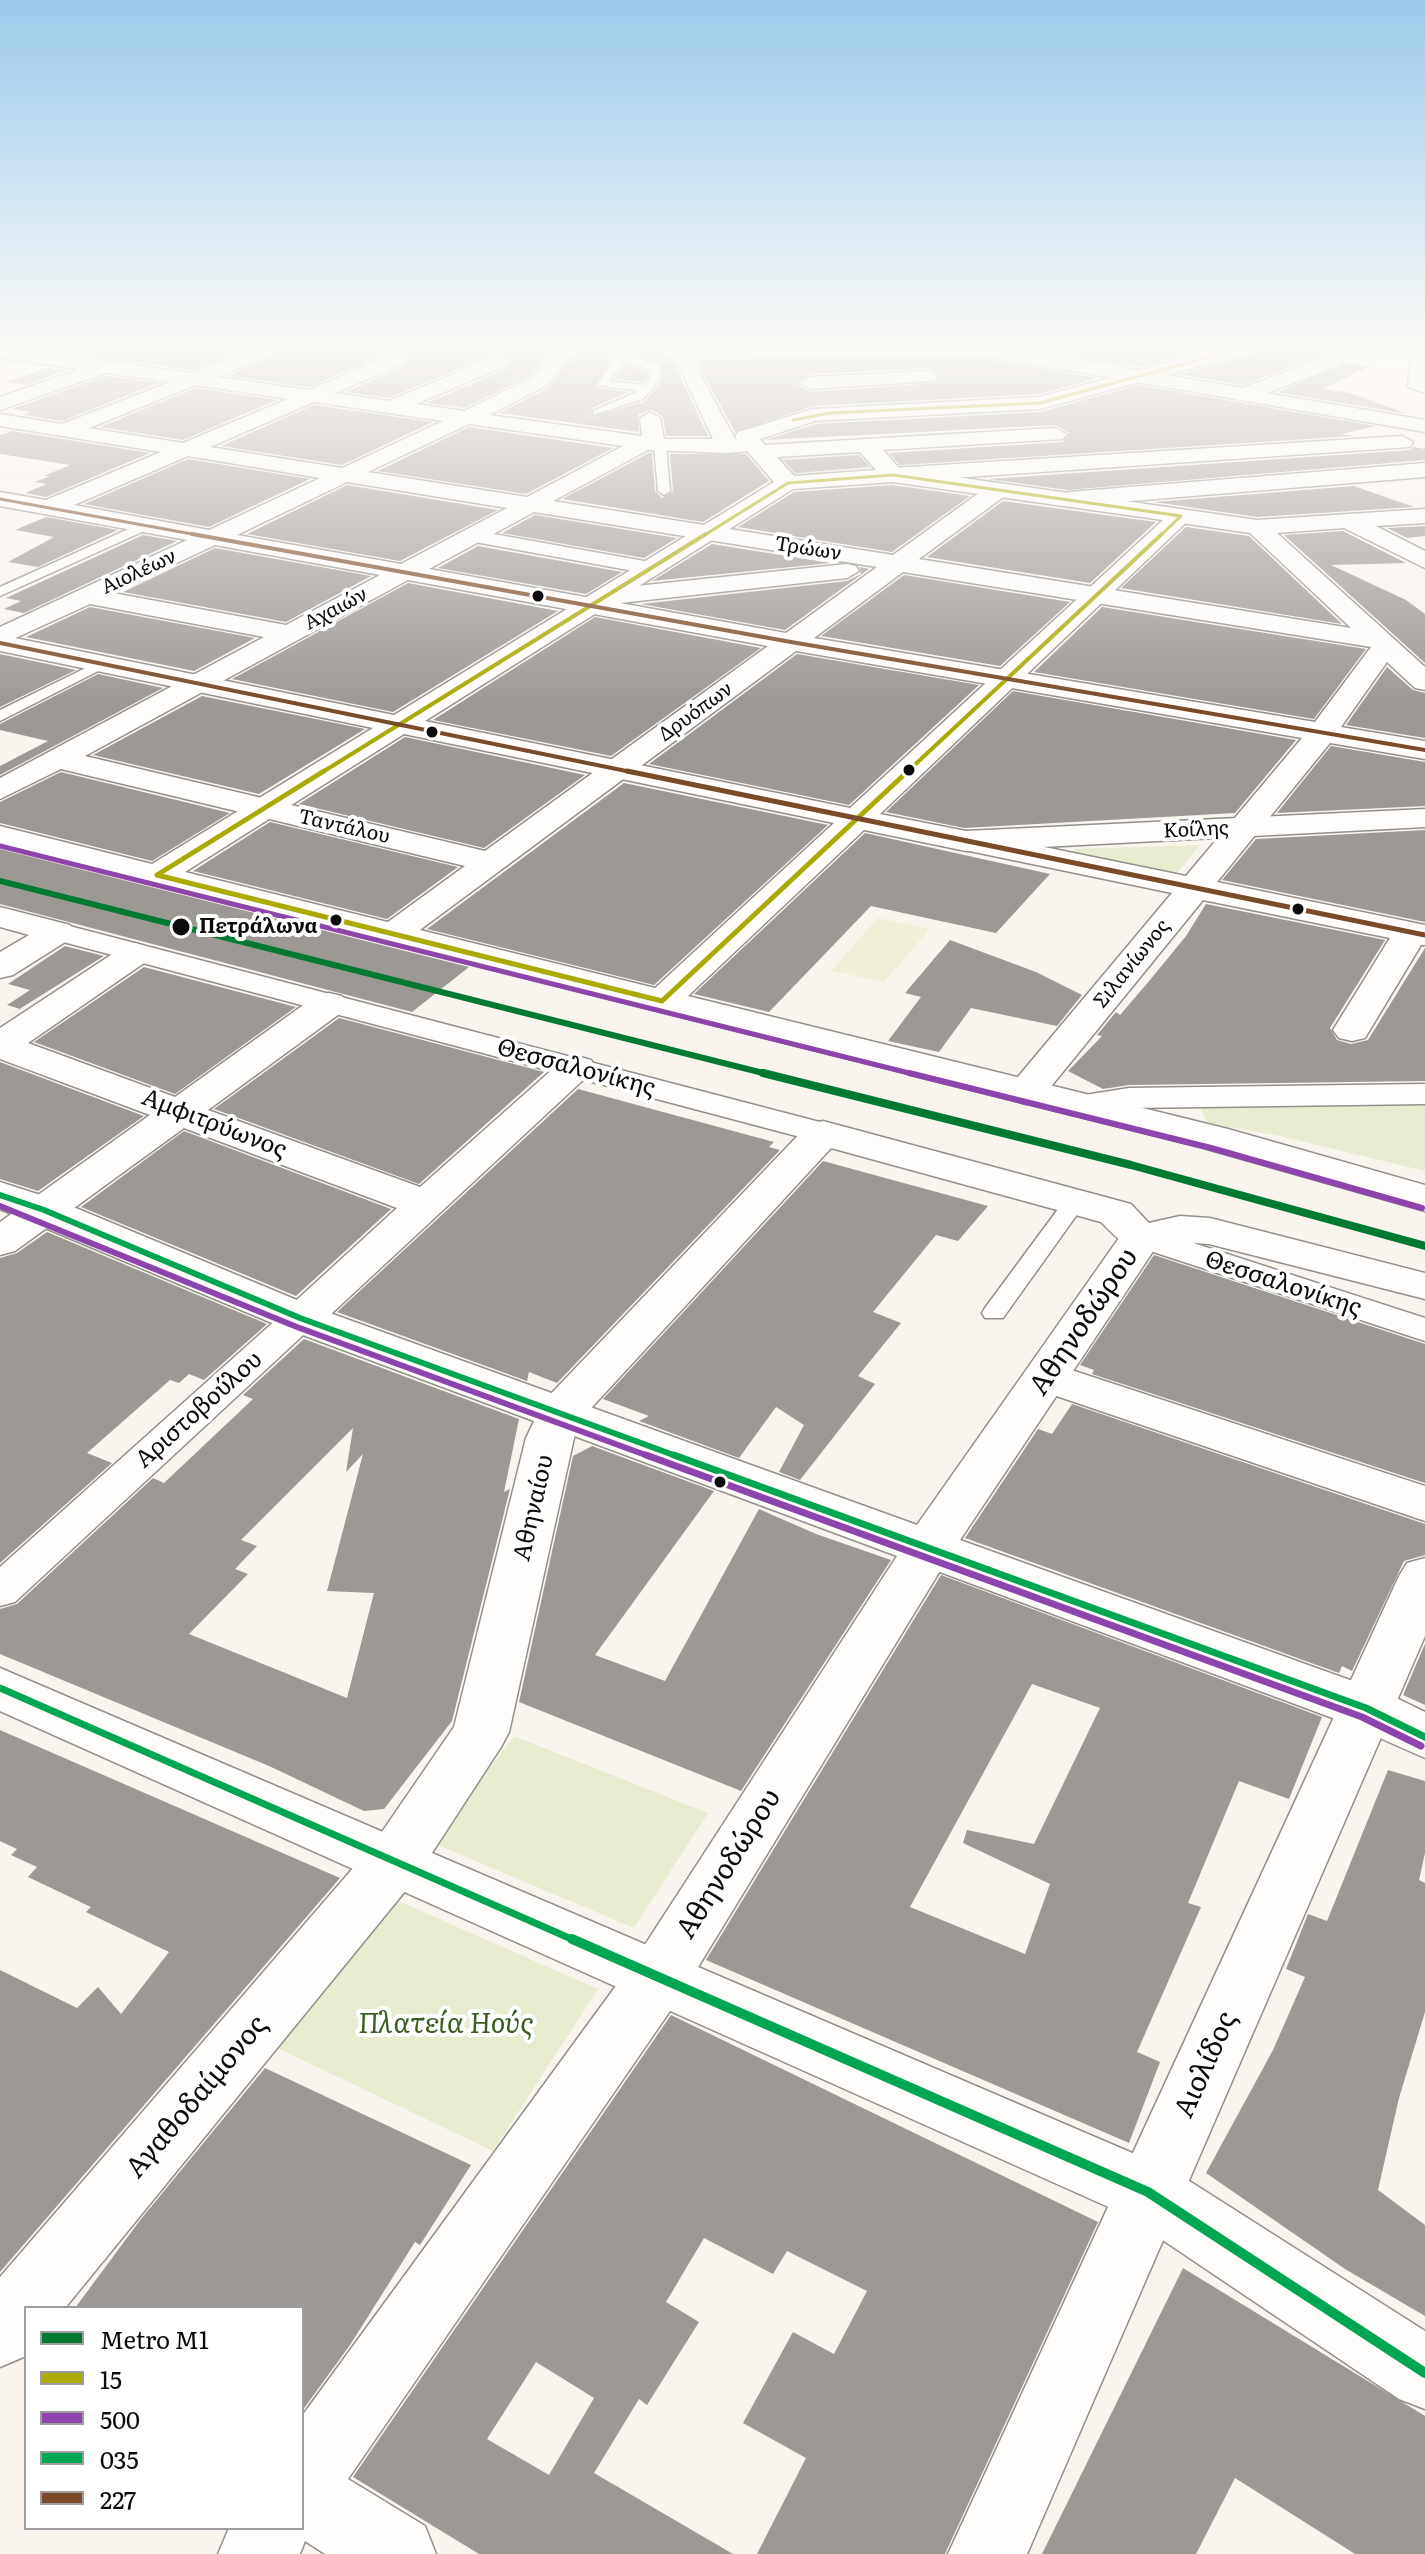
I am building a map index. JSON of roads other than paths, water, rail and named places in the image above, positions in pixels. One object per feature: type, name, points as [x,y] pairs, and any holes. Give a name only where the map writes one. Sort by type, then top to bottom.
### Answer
[{"type":"street","points":[[13,524],[149,466]]},
{"type":"street","name":"Τρώων","points":[[289,466],[1425,648]]},
{"type":"street","name":"Αιολέων","points":[[0,640],[364,466]]},
{"type":"street","name":"Αχαιών","points":[[0,790],[596,466]]},
{"type":"street","points":[[772,466],[788,483]]},
{"type":"street","points":[[885,466],[893,475],[1257,527],[1425,516]]},
{"type":"street","points":[[157,875],[788,483],[1026,466]]},
{"type":"street","points":[[1245,466],[1271,483]]},
{"type":"street","points":[[1069,499],[1425,470]]},
{"type":"street","points":[[1354,478],[1425,506]]},
{"type":"street","name":"Δρυόπων","points":[[393,934],[998,490]]},
{"type":"street","points":[[0,499],[405,572],[596,602],[791,642],[1425,750]]},
{"type":"street","points":[[662,1001],[1181,516]]},
{"type":"street","points":[[1350,522],[1425,561]]},
{"type":"street","points":[[1257,527],[1425,682]]},
{"type":"street","points":[[471,536],[650,568]]},
{"type":"street","points":[[596,602],[897,564]]},
{"type":"street","points":[[87,596],[289,634]]},
{"type":"street","points":[[0,640],[1418,933],[1352,1030]]},
{"type":"street","name":"Σιλανίωνος","points":[[1026,1092],[1323,732],[1382,643]]},
{"type":"street","name":"Ταντάλου","points":[[57,759],[491,862]]},
{"type":"street","name":"Κοίλης","points":[[966,841],[1425,818]]},
{"type":"street","points":[[0,836],[1026,1092],[1425,1198]]},
{"type":"street","name":"Θεσσαλονίκης","points":[[0,917],[1116,1213],[1141,1237],[1425,1330]]},
{"type":"street","points":[[0,967],[58,932]]},
{"type":"street","points":[[0,1046],[135,954]]},
{"type":"street","points":[[0,1242],[329,1004]]},
{"type":"street","name":"Αμφιτρύωνος","points":[[0,1046],[426,1204]]},
{"type":"street","name":"Αριστοβούλου","points":[[0,1591],[577,1068]]},
{"type":"street","points":[[1077,1105],[1129,1098],[1425,1094]]},
{"type":"street","name":"Αθηναίου","points":[[394,1862],[481,1732],[550,1438],[561,1412],[823,1133]]},
{"type":"street","points":[[0,1195],[44,1210],[300,1318],[1366,1708],[1425,1737]]},
{"type":"street","name":"Θεσσαλονίκης","points":[[1141,1237],[1180,1229],[1210,1231],[1425,1286]]},
{"type":"street","name":"Αθηνοδώρου","points":[[304,2477],[659,1976],[928,1548],[1141,1237]]},
{"type":"street","points":[[1047,1377],[1425,1504]]},
{"type":"street","name":"Αιολίδος","points":[[987,2554],[1425,1576]]},
{"type":"street","points":[[0,1688],[1148,2192],[1425,2373]]},
{"type":"street","name":"Αγαθοδαίμονος","points":[[9,2324],[394,1862]]},
{"type":"street","points":[[304,2496],[397,2554]]},
{"type":"street","points":[[257,2554],[271,2530]]},
{"type":"lane","points":[[661,466],[664,491]]},
{"type":"lane","points":[[0,592],[146,525]]},
{"type":"lane","points":[[0,716],[105,664]]},
{"type":"lane","points":[[994,1313],[1075,1202]]},
{"type":"metro line","name":"Μ1","points":[[0,881],[1131,1165],[1425,1246]]},
{"type":"place","name":"Πετράλωνα","points":[[181,927]]},
{"type":"park label","name":"Πλατεία Ηούς","points":[[446,2025]]}]
